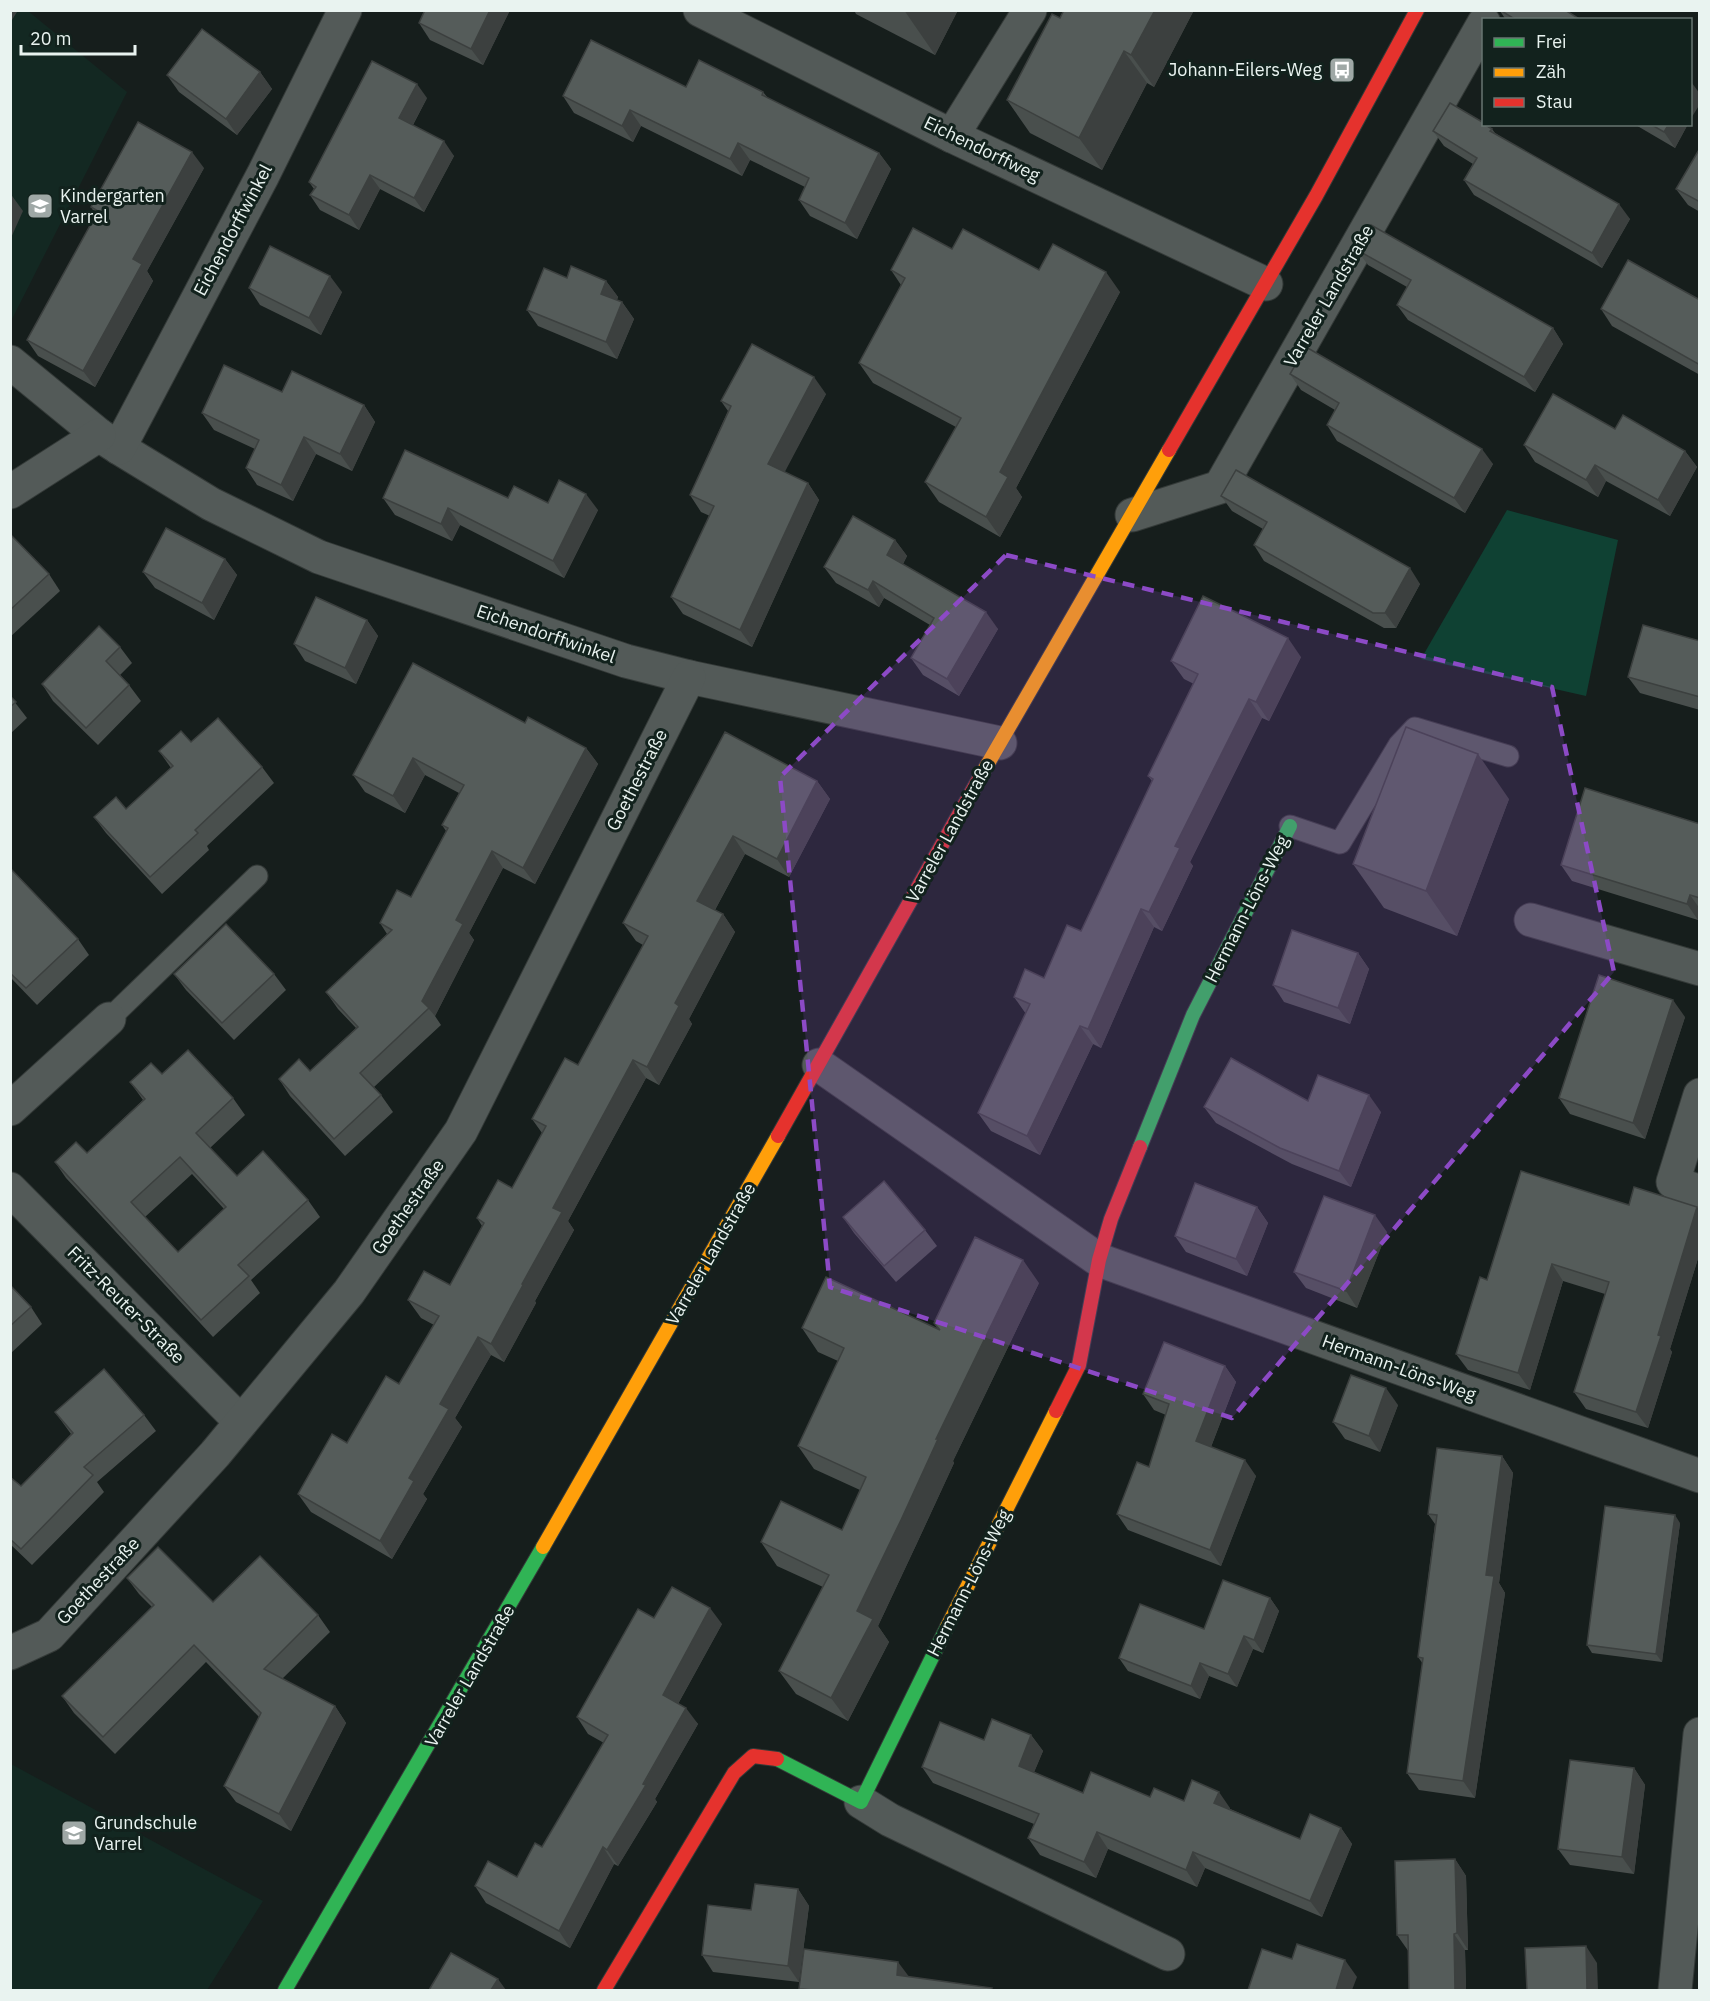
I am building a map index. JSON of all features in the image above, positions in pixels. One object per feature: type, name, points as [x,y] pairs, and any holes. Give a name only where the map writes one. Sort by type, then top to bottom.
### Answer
[{"type":"main road","name":"Varreler Landstraße","points":[[285,1990],[459,1695],[1000,743],[1293,240],[1417,10]]},
{"type":"main road","name":"Hermann-Löns-Weg","points":[[861,1802],[1079,1365],[1099,1260],[1111,1219],[1193,1015],[1290,826]]},
{"type":"main road","points":[[604,1990],[734,1773],[753,1756],[781,1760],[861,1802]]},
{"type":"street","name":"Eichendorffwinkel","points":[[109,441],[263,175],[345,10]]},
{"type":"street","name":"Eichendorffweg","points":[[700,10],[952,136],[1266,284]]},
{"type":"street","points":[[952,136],[1030,10]]},
{"type":"street","name":"Varreler Landstraße","points":[[1132,515],[1220,487],[1482,25]]},
{"type":"street","name":"Eichendorffwinkel","points":[[10,363],[109,441],[211,504],[319,557],[626,661],[689,677],[1000,743]]},
{"type":"street","points":[[10,492],[109,441]]},
{"type":"street","name":"Goethestraße","points":[[10,1653],[49,1635],[207,1463],[349,1292],[461,1131],[689,677]]},
{"type":"street","points":[[1531,920],[1700,969]]},
{"type":"street","points":[[10,1109],[109,1019]]},
{"type":"street","name":"Hermann-Löns-Weg","points":[[819,1065],[1099,1260],[1700,1476]]},
{"type":"street","points":[[1700,1095],[1673,1182],[1700,1192]]},
{"type":"street","name":"Fritz-Reuter-Straße","points":[[10,1189],[242,1422]]},
{"type":"street","points":[[1675,1990],[1700,1734]]},
{"type":"street","points":[[861,1802],[890,1820],[1168,1954]]},
{"type":"lane","points":[[1290,826],[1340,843],[1399,745],[1415,728],[1508,756]]},
{"type":"lane","points":[[109,1019],[257,876]]},
{"type":"highlighted area","points":[[1006,555],[1552,687],[1614,972],[1232,1418],[830,1287],[780,777]]},
{"type":"shaded area","name":"Kindergarten Varrel","points":[[11,11],[28,11],[127,92],[11,321]]},
{"type":"shaded area","name":"Grundschule Varrel","points":[[11,1764],[263,1901],[207,1990],[11,1990]]},
{"type":"green space","points":[[1507,510],[1618,540],[1586,696],[1421,659]]},
{"type":"building","points":[[425,10],[490,10],[471,49],[419,23]]},
{"type":"building","points":[[1064,10],[1155,10],[1131,55],[1124,51],[1079,138],[1007,100],[1052,14],[1060,18]]},
{"type":"building","points":[[1500,10],[1565,10],[1578,18],[1513,18]]},
{"type":"building","points":[[202,29],[260,72],[226,119],[167,75]]},
{"type":"building","points":[[591,40],[686,87],[699,60],[763,92],[762,95],[879,153],[845,223],[799,200],[809,178],[738,143],[730,159],[630,110],[622,126],[563,96]]},
{"type":"building","points":[[372,61],[417,84],[399,118],[444,141],[414,198],[370,175],[349,215],[310,195],[316,187],[309,182]]},
{"type":"building","points":[[1450,103],[1482,122],[1482,126],[1492,129],[1490,131],[1619,204],[1592,253],[1464,180],[1477,158],[1433,131]]},
{"type":"building","points":[[138,122],[192,152],[133,259],[142,264],[83,371],[27,340],[98,211],[91,207]]},
{"type":"building","points":[[1654,126],[1668,126],[1664,132]]},
{"type":"building","points":[[1700,148],[1700,202],[1676,189]]},
{"type":"building","points":[[1371,225],[1553,328],[1524,377],[1397,305],[1411,280],[1357,250]]},
{"type":"building","points":[[913,228],[952,249],[963,229],[1039,270],[1053,244],[1106,272],[1000,472],[1008,477],[986,517],[925,482],[961,418],[859,363],[905,278],[891,270]]},
{"type":"building","points":[[270,246],[330,276],[309,318],[249,288]]},
{"type":"building","points":[[1628,260],[1700,300],[1700,365],[1601,309]]},
{"type":"building","points":[[571,266],[606,281],[601,294],[622,302],[606,342],[527,310],[544,268],[567,278]]},
{"type":"building","points":[[752,344],[814,377],[768,464],[808,483],[740,630],[671,597],[714,506],[690,495],[731,406],[721,401]]},
{"type":"building","points":[[1306,347],[1482,449],[1454,498],[1327,425],[1339,403],[1290,374]]},
{"type":"building","points":[[224,365],[282,392],[292,371],[364,405],[340,454],[304,437],[281,485],[246,468],[259,440],[202,413]]},
{"type":"building","points":[[1553,394],[1615,429],[1623,415],[1685,451],[1658,500],[1595,465],[1586,480],[1524,445]]},
{"type":"building","points":[[405,450],[508,498],[514,486],[548,503],[559,480],[586,494],[553,561],[448,508],[441,524],[383,498]]},
{"type":"building","points":[[1236,470],[1410,568],[1385,613],[1373,613],[1254,545],[1267,522],[1221,496]]},
{"type":"building","points":[[853,516],[895,540],[887,555],[986,612],[947,679],[911,658],[934,618],[873,581],[868,590],[824,567]]},
{"type":"building","points":[[166,528],[225,559],[202,603],[143,572]]},
{"type":"building","points":[[10,534],[49,574],[10,610]]},
{"type":"building","points":[[1203,596],[1288,638],[1256,702],[1249,699],[1175,846],[1180,848],[1149,912],[1141,909],[1088,1029],[1080,1026],[1027,1136],[978,1113],[1030,1004],[1014,997],[1025,969],[1044,978],[1067,925],[1081,931],[1153,779],[1148,776],[1198,674],[1171,661]]},
{"type":"building","points":[[316,597],[367,620],[345,668],[294,644]]},
{"type":"building","points":[[1643,625],[1700,641],[1700,697],[1628,677]]},
{"type":"building","points":[[99,626],[120,647],[106,661],[129,685],[86,728],[42,684]]},
{"type":"building","points":[[413,663],[525,723],[528,717],[586,748],[523,868],[492,851],[456,920],[463,924],[422,1001],[429,1008],[360,1073],[381,1095],[334,1139],[279,1079],[299,1059],[310,1071],[358,1027],[326,992],[392,930],[380,923],[397,890],[411,897],[448,828],[442,825],[464,785],[413,758],[393,796],[353,775]]},
{"type":"building","points":[[10,696],[16,702],[10,707]]},
{"type":"building","points":[[218,718],[262,767],[195,830],[198,833],[150,877],[94,817],[116,797],[126,809],[173,766],[159,751],[181,731],[191,742]]},
{"type":"building","points":[[1406,727],[1478,754],[1426,891],[1353,864]]},
{"type":"building","points":[[725,732],[817,781],[777,859],[733,836],[697,901],[723,914],[675,1003],[679,1006],[647,1067],[633,1060],[553,1208],[562,1212],[491,1344],[478,1337],[440,1404],[449,1409],[409,1478],[414,1481],[380,1541],[298,1494],[332,1434],[347,1443],[386,1376],[399,1384],[439,1316],[408,1300],[424,1271],[450,1285],[484,1223],[477,1218],[498,1180],[512,1188],[546,1126],[532,1119],[565,1058],[578,1065],[648,936],[623,923]]},
{"type":"building","points":[[1585,788],[1700,824],[1700,898],[1690,895],[1687,904],[1561,865]]},
{"type":"building","points":[[10,868],[78,939],[26,988],[10,973]]},
{"type":"building","points":[[226,924],[274,974],[222,1023],[174,974]]},
{"type":"building","points":[[1292,930],[1358,953],[1338,1008],[1273,985]]},
{"type":"building","points":[[1599,975],[1673,1000],[1633,1123],[1559,1098]]},
{"type":"building","points":[[188,1050],[233,1098],[196,1133],[237,1176],[263,1151],[308,1200],[238,1265],[249,1276],[201,1320],[55,1162],[76,1142],[87,1153],[145,1099],[130,1082],[151,1063],[162,1074]],"holes":[[[180,1157],[226,1207],[178,1252],[131,1202]]]},
{"type":"building","points":[[1231,1058],[1308,1101],[1318,1075],[1369,1095],[1339,1171],[1280,1148],[1204,1107]]},
{"type":"building","points":[[1521,1171],[1629,1205],[1634,1187],[1697,1207],[1658,1335],[1661,1336],[1636,1412],[1574,1392],[1609,1282],[1552,1264],[1518,1373],[1456,1354],[1480,1277],[1487,1280]]},
{"type":"building","points":[[884,1181],[925,1230],[884,1266],[843,1217]]},
{"type":"building","points":[[1195,1183],[1257,1207],[1236,1259],[1175,1236]]},
{"type":"building","points":[[1324,1196],[1375,1215],[1346,1291],[1294,1272]]},
{"type":"building","points":[[975,1237],[1023,1260],[936,1439],[938,1439],[901,1520],[857,1611],[873,1619],[831,1698],[779,1671],[829,1575],[761,1542],[781,1501],[842,1530],[866,1477],[798,1446],[844,1348],[802,1328],[826,1277],[940,1330],[934,1323]]},
{"type":"building","points":[[10,1285],[31,1307],[10,1326]]},
{"type":"building","points":[[1164,1342],[1225,1366],[1196,1441],[1245,1460],[1210,1550],[1117,1514],[1137,1462],[1149,1467],[1169,1404],[1143,1394]]},
{"type":"building","points":[[104,1369],[144,1415],[84,1467],[93,1475],[21,1549],[10,1539],[10,1477],[21,1486],[73,1433],[55,1412]]},
{"type":"building","points":[[1351,1375],[1386,1388],[1369,1436],[1333,1422]]},
{"type":"building","points":[[1437,1448],[1502,1456],[1486,1575],[1494,1576],[1463,1781],[1407,1773],[1423,1658],[1418,1657],[1437,1515],[1428,1514]]},
{"type":"building","points":[[1605,1506],[1675,1515],[1656,1654],[1587,1645]]},
{"type":"building","points":[[158,1547],[213,1602],[260,1556],[318,1615],[264,1669],[335,1706],[279,1814],[224,1786],[261,1713],[194,1645],[103,1737],[62,1696],[154,1605],[127,1578]]},
{"type":"building","points":[[1223,1580],[1270,1598],[1254,1640],[1244,1636],[1228,1674],[1200,1663],[1191,1686],[1119,1658],[1140,1604],[1204,1629]]},
{"type":"building","points":[[672,1587],[710,1608],[663,1695],[686,1708],[643,1784],[646,1785],[607,1850],[603,1847],[559,1931],[475,1886],[488,1861],[517,1877],[535,1843],[542,1847],[608,1735],[577,1717],[638,1609],[654,1618]]},
{"type":"building","points":[[992,1719],[1031,1735],[1019,1766],[1083,1793],[1091,1772],[1150,1797],[1154,1788],[1184,1801],[1192,1780],[1219,1792],[1214,1803],[1300,1839],[1310,1814],[1341,1828],[1310,1901],[1193,1852],[1186,1870],[1097,1832],[1084,1862],[1028,1838],[1039,1814],[922,1767],[940,1722],[984,1740]]},
{"type":"building","points":[[1570,1760],[1634,1768],[1622,1857],[1558,1849]]},
{"type":"building","points":[[1455,1859],[1457,1933],[1454,1934],[1455,1990],[1409,1990],[1408,1935],[1397,1935],[1395,1861]]},
{"type":"building","points":[[755,1884],[798,1889],[788,1966],[702,1955],[708,1905],[751,1910]]},
{"type":"building","points":[[1297,1944],[1345,1960],[1336,1990],[1248,1990],[1262,1949],[1292,1959]]},
{"type":"building","points":[[1586,1946],[1587,1990],[1527,1990],[1525,1948]]},
{"type":"building","points":[[804,1949],[898,1962],[897,1975],[992,1988],[991,1990],[799,1989]]},
{"type":"building","points":[[451,1953],[498,1979],[491,1990],[429,1990]]},
{"type":"traffic: fast","points":[[1140,1147],[1193,1015],[1290,826]]},
{"type":"traffic: fast","points":[[285,1990],[543,1547]]},
{"type":"traffic: fast","points":[[777,1759],[861,1802],[947,1627]]},
{"type":"traffic: slow","points":[[979,779],[1169,450]]},
{"type":"traffic: slow","points":[[543,1547],[778,1136]]},
{"type":"traffic: slow","points":[[947,1627],[1056,1411]]},
{"type":"traffic: jam","points":[[1169,450],[1316,196],[1417,10]]},
{"type":"traffic: jam","points":[[778,1136],[979,779]]},
{"type":"traffic: jam","points":[[1056,1411],[1079,1365],[1099,1260],[1111,1219],[1140,1147]]},
{"type":"traffic: jam","points":[[604,1990],[734,1773],[753,1756],[777,1759]]},
{"type":"place","name":"Johann-Eilers-Weg","points":[[1342,70]]},
{"type":"place","name":"Kindergarten Varrel","points":[[40,206]]},
{"type":"place","name":"Grundschule Varrel","points":[[74,1833]]}]
